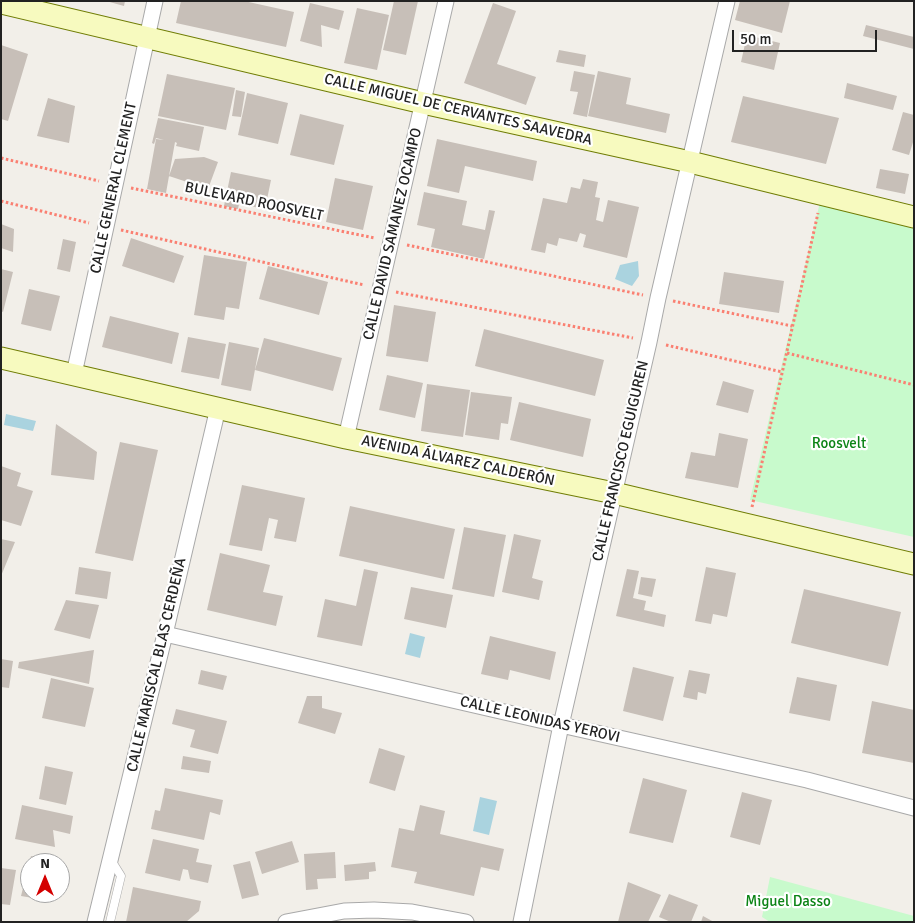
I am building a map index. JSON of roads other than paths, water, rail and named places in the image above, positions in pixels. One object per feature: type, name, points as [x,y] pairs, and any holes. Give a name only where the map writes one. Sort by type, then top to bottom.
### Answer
[{"type":"street","name":"CALLE GENERAL CLEMENT","points":[[74,374],[155,1]]},
{"type":"street","name":"CALLE DAVID SAMANEZ OCAMPO","points":[[346,438],[446,1]]},
{"type":"street","name":"CALLE FRANCISCO EGUIGUREN","points":[[520,922],[561,725],[728,1]]},
{"type":"street","name":"CALLE MIGUEL DE CERVANTES SAAVEDRA","points":[[1,3],[423,103],[690,162],[914,216]]},
{"type":"street","name":"AVENIDA ÁLVAREZ CALDERÓN","points":[[1,358],[346,438],[614,493],[914,564]]},
{"type":"street","name":"CALLE MARISCAL BLAS CERDEÑA","points":[[96,922],[218,408]]},
{"type":"street","name":"CALLE LEONIDAS YEROVI","points":[[165,634],[807,780],[914,808]]},
{"type":"street","points":[[286,922],[344,911],[374,910],[412,912],[463,921]]},
{"type":"lane","points":[[110,922],[121,876],[111,860]]},
{"type":"water","points":[[638,261],[639,276],[632,286],[615,279],[620,265]]},
{"type":"water","points":[[6,414],[36,421],[33,431],[4,425]]},
{"type":"water","points":[[410,633],[425,637],[420,658],[405,654]]},
{"type":"water","points":[[480,797],[497,801],[489,835],[473,831]]},
{"type":"park label","name":"Roosvelt","points":[[839,444]]},
{"type":"park label","name":"Miguel Dasso","points":[[788,902]]}]
